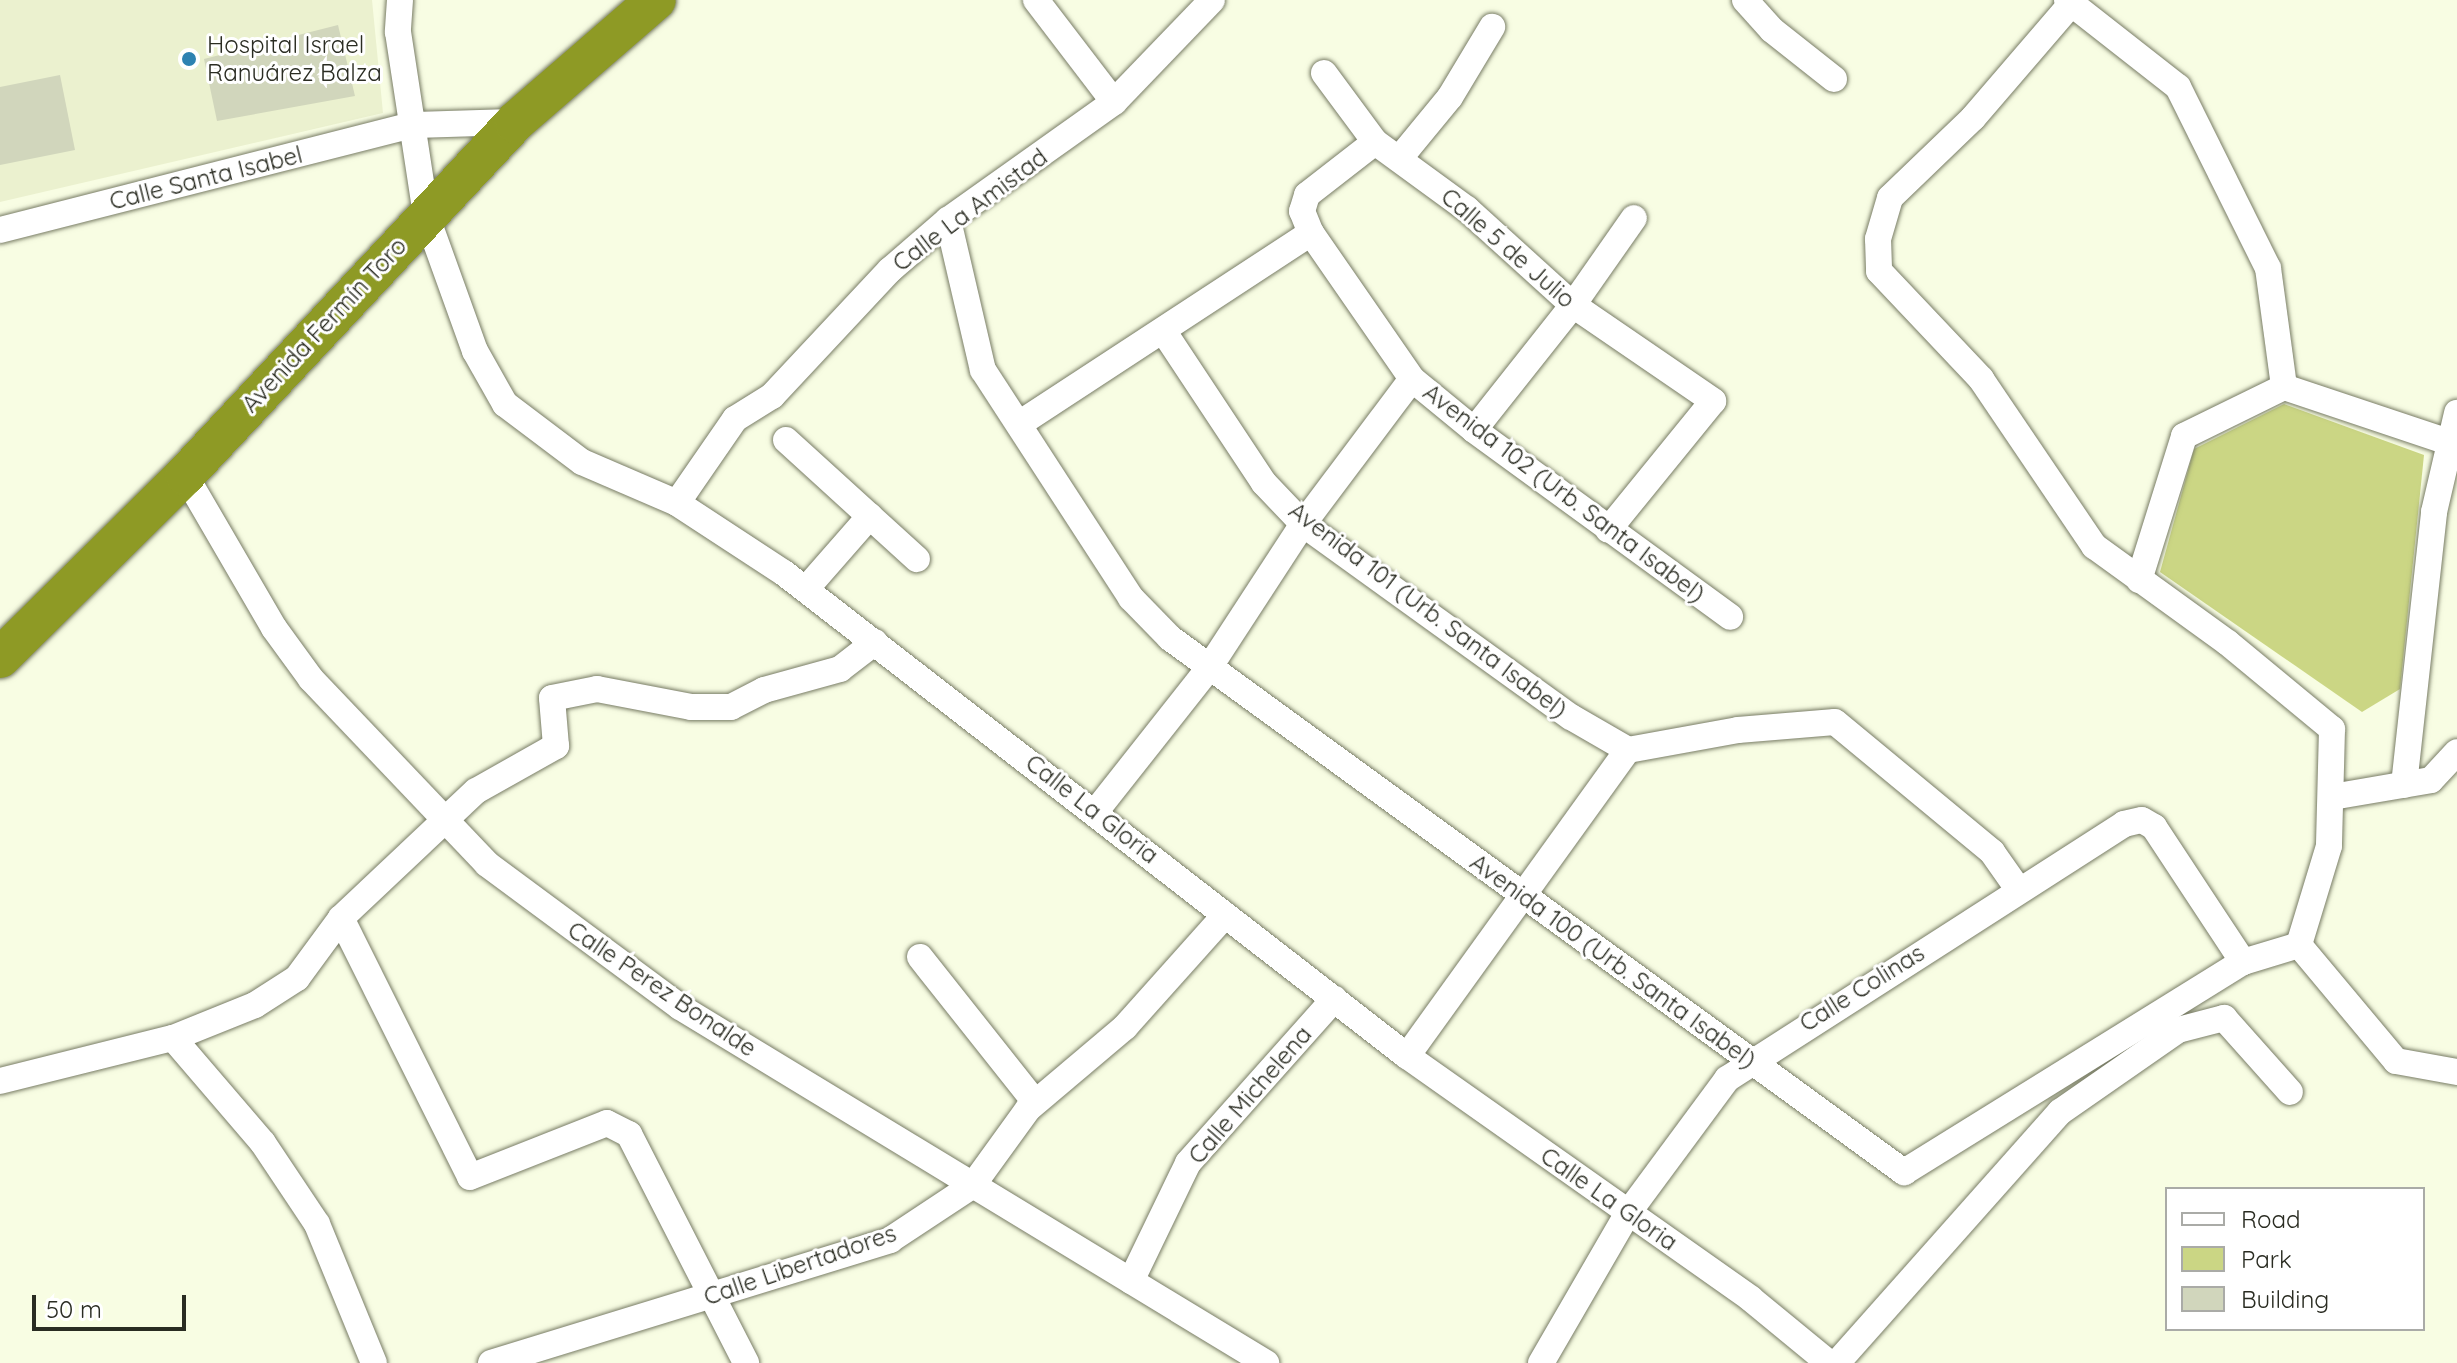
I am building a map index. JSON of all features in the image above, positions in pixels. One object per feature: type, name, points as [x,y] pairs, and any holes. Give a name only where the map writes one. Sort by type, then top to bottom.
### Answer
[{"type":"highway","name":"Avenida Fermín Toro","points":[[0,658],[185,475],[515,122],[656,0]]},
{"type":"street","name":"Calle La Gloria","points":[[400,0],[398,32],[426,215],[475,351],[505,404],[582,462],[677,503],[806,589],[1096,811],[1407,1056],[1751,1299],[1829,1363]]},
{"type":"street","points":[[1036,0],[1114,102]]},
{"type":"street","name":"Calle La Amistad","points":[[677,503],[735,419],[772,396],[890,270],[948,220],[1114,102],[1212,0]]},
{"type":"street","points":[[1745,0],[1772,30],[1834,79]]},
{"type":"street","points":[[2284,387],[2268,268],[2178,87],[2069,2],[1973,118],[1890,198],[1878,239],[1879,271],[1981,379],[2094,546],[2228,643],[2332,729],[2329,846],[2299,945],[2396,1061],[2457,1072]]},
{"type":"street","points":[[1399,159],[1450,97],[1492,27]]},
{"type":"street","name":"Calle 5 de Julio","points":[[1324,73],[1375,142],[1467,209],[1573,305],[1713,401],[1608,530]]},
{"type":"street","name":"Calle Santa Isabel","points":[[0,230],[412,125],[515,122]]},
{"type":"street","name":"Avenida 102 (Urb. Santa Isabel)","points":[[1375,142],[1307,195],[1302,211],[1311,233],[1412,379],[1474,430],[1730,617]]},
{"type":"street","points":[[1474,430],[1573,305],[1634,218]]},
{"type":"street","name":"Avenida 100 (Urb. Santa Isabel)","points":[[948,220],[983,370],[1131,598],[1209,668],[1904,1172],[2243,962],[2299,945]]},
{"type":"street","points":[[1019,424],[1311,233]]},
{"type":"street","name":"Avenida 101 (Urb. Santa Isabel)","points":[[1164,332],[1264,483],[1303,524],[1571,717],[1628,750]]},
{"type":"street","points":[[1096,811],[1209,668],[1303,524],[1412,379]]},
{"type":"street","points":[[2139,580],[2184,436],[2284,387],[2448,442]]},
{"type":"street","points":[[2404,785],[2434,512],[2457,413]]},
{"type":"street","points":[[786,440],[917,559]]},
{"type":"street","name":"Calle Perez Bonalde","points":[[185,475],[274,628],[311,679],[444,823],[487,864],[680,1007],[1266,1363]]},
{"type":"street","points":[[806,589],[870,516]]},
{"type":"street","points":[[0,1081],[173,1038],[255,1005],[297,978],[341,918],[476,791],[556,746],[552,698],[597,689],[691,707],[731,707],[764,690],[840,669],[875,642]]},
{"type":"street","points":[[1407,1056],[1628,750],[1738,730],[1835,722],[1992,852],[2018,889]]},
{"type":"street","points":[[2332,797],[2431,780],[2457,752]]},
{"type":"street","name":"Calle Colinas","points":[[1541,1363],[1628,1213],[1727,1079],[1750,1060],[2124,824],[2142,820],[2154,827],[2243,962]]},
{"type":"street","name":"Calle Libertadores","points":[[491,1363],[890,1240],[973,1185],[1035,1102],[1125,1027],[1225,915]]},
{"type":"street","points":[[341,918],[470,1177],[607,1123],[629,1134],[746,1363]]},
{"type":"street","points":[[920,957],[1035,1102]]},
{"type":"street","name":"Calle Michelena","points":[[1131,1281],[1188,1163],[1334,999]]},
{"type":"street","points":[[1837,1363],[2060,1112],[2178,1030],[2224,1018],[2290,1092]]},
{"type":"street","points":[[173,1038],[263,1143],[317,1224],[374,1363]]},
{"type":"shaded area","name":"Hospital Israel Ranuárez Balza","points":[[0,0],[372,0],[383,113],[0,202]]},
{"type":"green space","points":[[2284,404],[2424,455],[2400,689],[2362,712],[2160,572],[2194,449]]},
{"type":"building","points":[[338,25],[355,96],[217,121],[204,59]]},
{"type":"building","points":[[60,75],[75,150],[0,165],[0,87]]},
{"type":"place","name":"Hospital Israel Ranuárez Balza","points":[[189,59]]}]
